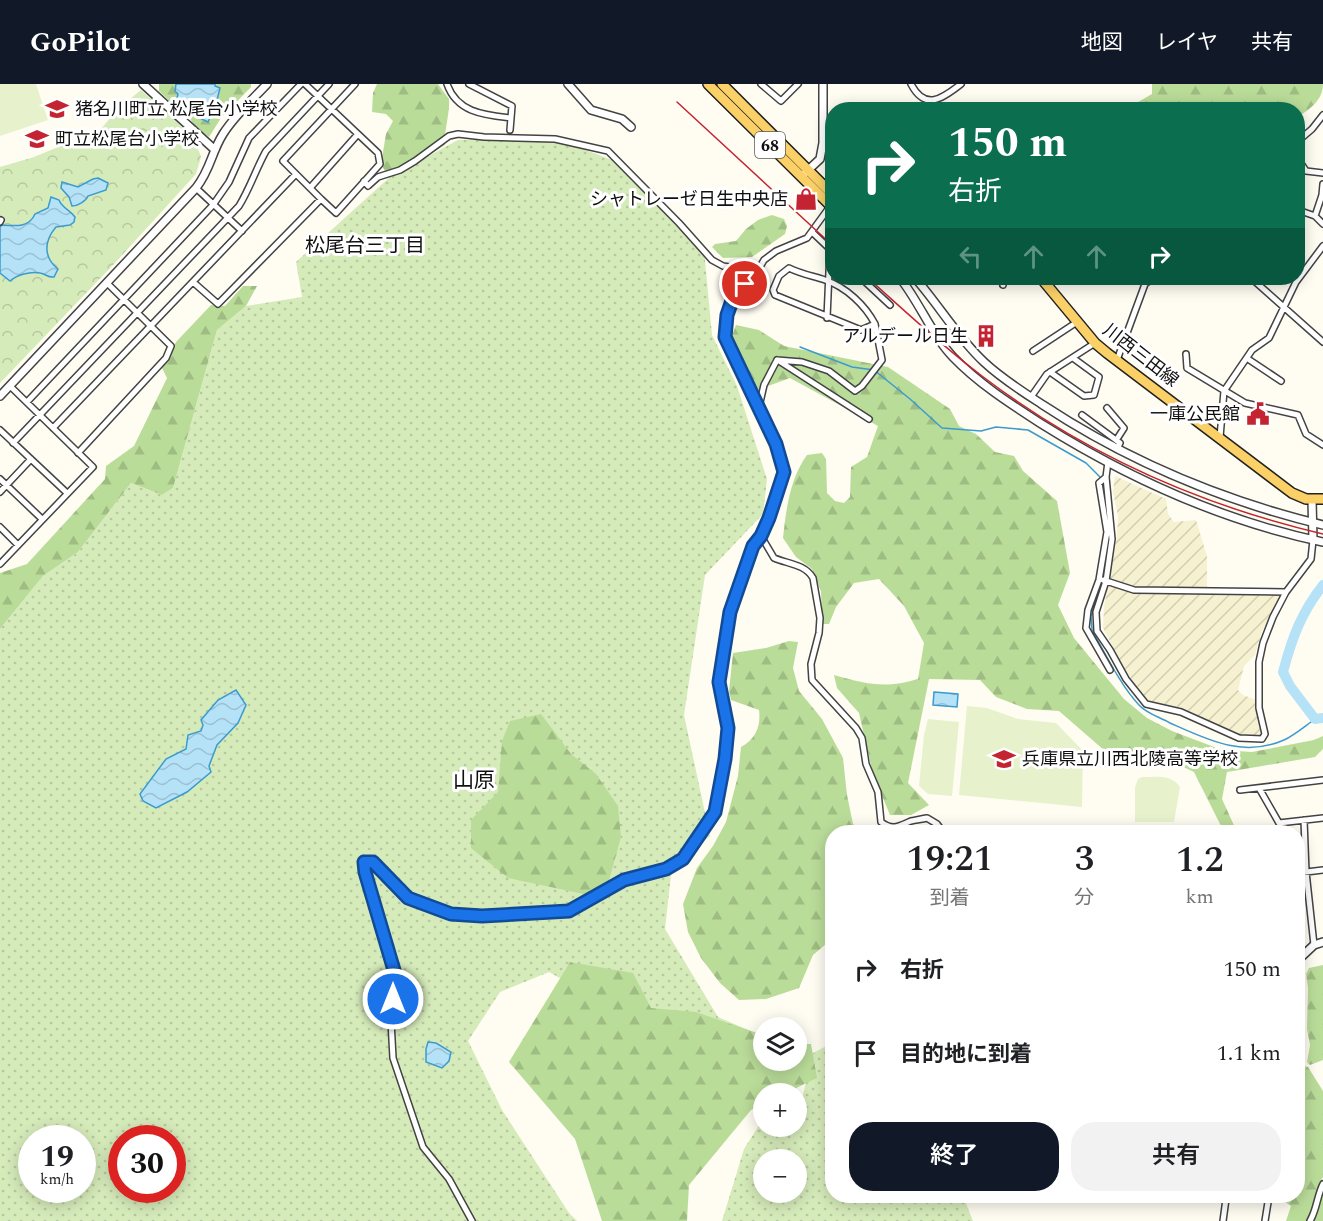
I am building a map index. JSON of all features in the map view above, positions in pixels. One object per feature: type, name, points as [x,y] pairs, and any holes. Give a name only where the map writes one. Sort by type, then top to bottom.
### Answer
[{"type":"main road","name":"68","points":[[708,84],[825,189]]},
{"type":"main road","name":"68","points":[[722,84],[825,197]]},
{"type":"main road","name":"川西三田線","points":[[1047,285],[1095,343],[1292,493],[1301,498],[1323,499]]},
{"type":"street","points":[[143,84],[215,150]]},
{"type":"street","points":[[0,396],[196,188],[205,176],[215,150],[231,122],[267,84]]},
{"type":"street","points":[[27,402],[213,204],[229,182],[249,138],[303,84],[318,96],[332,109],[378,153],[380,164],[336,213],[283,161],[332,109],[355,84]]},
{"type":"street","points":[[13,443],[239,206],[252,185],[266,151],[329,84]]},
{"type":"street","points":[[447,84],[465,109],[482,115],[511,118]]},
{"type":"street","points":[[469,84],[512,106],[510,130]]},
{"type":"street","points":[[568,84],[591,110],[622,119],[631,127]]},
{"type":"street","points":[[761,84],[781,101],[797,85]]},
{"type":"street","points":[[805,173],[820,159],[823,143],[823,84]]},
{"type":"street","points":[[911,84],[916,93],[933,101],[961,84]]},
{"type":"street","points":[[1305,135],[1323,115]]},
{"type":"street","points":[[310,188],[358,134]]},
{"type":"street","points":[[364,181],[368,186],[378,177],[400,170],[449,136],[458,134],[555,139],[585,145],[608,152],[679,223],[712,260],[723,266],[760,268]]},
{"type":"street","points":[[1305,170],[1323,173]]},
{"type":"street","points":[[53,428],[296,174]]},
{"type":"street","points":[[1315,216],[1323,184]]},
{"type":"street","points":[[196,188],[242,231]]},
{"type":"street","points":[[193,282],[218,304],[321,199]]},
{"type":"street","points":[[1305,212],[1315,216],[1323,224]]},
{"type":"street","points":[[472,1221],[449,1179],[423,1147],[393,1058],[391,1021],[396,977],[364,862],[373,862],[408,898],[451,914],[482,916],[569,911],[624,880],[666,869],[683,859],[715,812],[728,728],[719,682],[720,664],[730,612],[753,546],[761,536],[784,472],[776,444],[758,411],[725,337],[727,315],[734,295],[760,268],[764,260],[776,250],[807,238],[825,214]]},
{"type":"street","points":[[812,232],[825,244]]},
{"type":"street","points":[[1305,270],[1323,246]]},
{"type":"street","points":[[825,280],[803,275],[789,268],[779,276],[773,290],[775,295],[791,303],[861,330],[875,324]]},
{"type":"street","points":[[78,453],[166,358],[171,346],[107,283]]},
{"type":"street","points":[[828,318],[829,285]]},
{"type":"street","points":[[777,360],[802,362],[829,371],[855,391],[862,386],[882,360],[875,324],[867,309],[834,285]]},
{"type":"street","points":[[871,285],[890,305]]},
{"type":"street","points":[[905,285],[942,344],[968,372],[1020,410],[1108,462],[1168,491],[1254,523],[1323,542]]},
{"type":"street","points":[[921,285],[956,332],[982,361],[1001,377],[1069,422],[1153,466],[1218,493],[1323,525]]},
{"type":"street","points":[[1117,360],[1145,285]]},
{"type":"street","points":[[1259,285],[1323,342]]},
{"type":"street","points":[[1220,436],[1224,391],[1252,350],[1269,338],[1294,285]]},
{"type":"street","points":[[920,307],[924,300],[934,301]]},
{"type":"street","points":[[1033,351],[1077,322]]},
{"type":"street","points":[[1031,397],[1047,374],[1095,343]]},
{"type":"street","points":[[1186,354],[1187,368],[1245,403],[1298,416],[1306,434],[1323,445]]},
{"type":"street","points":[[1050,372],[1084,396],[1095,395],[1099,377],[1073,358]]},
{"type":"street","points":[[1248,359],[1281,381]]},
{"type":"street","points":[[758,411],[764,384],[777,360]]},
{"type":"street","points":[[777,360],[868,419]]},
{"type":"street","points":[[0,564],[93,467],[10,386]]},
{"type":"street","points":[[1107,408],[1124,428],[1117,438]]},
{"type":"street","points":[[1082,415],[1103,432],[1117,438],[1120,443],[1108,462],[1112,539],[1106,581],[1096,612],[1097,631],[1126,679],[1146,704],[1181,712],[1239,738],[1262,740],[1265,734],[1260,708],[1259,662],[1268,629],[1286,592],[1311,559],[1312,500]]},
{"type":"street","points":[[0,430],[67,493]]},
{"type":"street","points":[[0,492],[30,459]]},
{"type":"street","points":[[1107,477],[1099,483],[1107,532],[1099,580],[1088,610],[1086,628],[1110,670]]},
{"type":"street","points":[[0,479],[42,519]]},
{"type":"street","points":[[0,527],[18,545]]},
{"type":"street","points":[[761,536],[774,558],[802,567],[813,578],[820,618],[819,633],[811,664],[812,680],[856,728],[862,738],[866,764],[878,792],[881,822],[885,825]]},
{"type":"street","points":[[1099,580],[1134,590],[1286,592]]},
{"type":"street","points":[[1240,790],[1323,780]]},
{"type":"street","points":[[1259,788],[1279,823],[1323,818]]},
{"type":"street","points":[[905,825],[927,818],[938,825]]},
{"type":"street","points":[[1304,820],[1304,825]]},
{"type":"street","points":[[1305,846],[1314,945]]},
{"type":"street","points":[[1306,872],[1323,870]]},
{"type":"street","points":[[1305,953],[1314,945],[1323,942]]},
{"type":"street","points":[[1310,1221],[1317,1209],[1319,1192],[1323,1184]]},
{"type":"street","points":[[1223,1221],[1225,1203]]},
{"type":"street","points":[[1265,1221],[1268,1203]]},
{"type":"shaded area","points":[[1115,476],[1166,499],[1168,514],[1174,522],[1196,520],[1207,556],[1207,592],[1283,594],[1262,631],[1255,655],[1244,666],[1238,690],[1243,695],[1256,700],[1261,736],[1236,734],[1183,708],[1148,701],[1125,670],[1103,628],[1104,607],[1117,536],[1118,516],[1113,492]]},
{"type":"green space","points":[[0,84],[36,84],[48,120],[0,136]]},
{"type":"green space","points":[[159,84],[176,84],[175,91],[178,94],[175,106],[159,91]]},
{"type":"green space","points":[[215,84],[251,84],[251,87],[221,118],[209,137],[195,127],[187,113],[208,121],[216,104],[219,88]]},
{"type":"green space","points":[[377,84],[438,84],[449,99],[445,145],[389,178],[381,164],[386,134],[393,121],[386,114],[372,112],[373,93]]},
{"type":"green space","points":[[1152,84],[1323,84],[1321,95],[1305,112],[1305,102],[1138,102],[1152,94]]},
{"type":"green space","points":[[141,90],[176,121],[198,148],[201,157],[196,174],[0,383],[0,167],[63,145],[87,140]]},
{"type":"green space","points":[[550,136],[617,162],[704,250],[712,335],[737,386],[767,479],[763,514],[705,575],[684,715],[710,836],[672,866],[665,929],[718,1017],[753,1032],[753,1034],[606,1004],[549,972],[500,992],[468,1041],[502,1110],[569,1213],[577,1221],[0,1221],[0,629],[43,576],[78,552],[131,483],[162,495],[173,488],[217,330],[246,306],[302,297],[296,262],[390,177],[458,140]]},
{"type":"green space","points":[[772,215],[784,219],[787,226],[785,234],[752,257],[723,258],[712,247],[715,244],[736,241],[758,220]]},
{"type":"green space","points":[[243,286],[257,286],[246,306],[217,330],[173,488],[162,495],[131,483],[78,552],[43,576],[0,629],[0,573],[27,564],[105,479],[106,466],[134,446],[167,378],[162,368],[176,342],[211,305],[225,306]]},
{"type":"green space","points":[[736,325],[759,330],[784,346],[888,367],[950,409],[959,426],[976,434],[995,452],[1014,456],[1023,471],[1057,501],[1070,573],[1058,605],[1074,638],[1124,699],[1147,718],[1172,731],[1222,750],[1252,752],[1314,740],[1323,736],[1323,749],[1315,757],[1227,772],[1222,799],[1234,825],[1220,825],[1194,772],[1156,754],[1112,757],[1059,711],[1027,709],[996,697],[980,680],[929,679],[908,783],[929,805],[911,815],[890,815],[873,774],[859,713],[837,688],[834,675],[885,685],[918,679],[924,643],[904,606],[879,579],[854,583],[836,607],[829,624],[822,624],[821,591],[812,569],[796,557],[783,538],[787,505],[793,484],[807,455],[822,453],[826,459],[827,493],[835,501],[844,503],[850,497],[851,467],[867,457],[878,426],[790,378],[757,390],[731,338]]},
{"type":"green space","points":[[789,641],[798,642],[793,668],[799,691],[822,719],[843,758],[847,795],[854,825],[825,825],[825,945],[813,955],[799,988],[766,999],[739,1000],[720,983],[701,958],[688,932],[683,904],[697,868],[713,846],[726,822],[738,776],[741,747],[754,736],[758,727],[759,710],[731,700],[729,691],[733,653],[766,648]]},
{"type":"green space","points":[[967,706],[987,708],[1018,719],[1056,723],[1083,751],[1082,807],[959,795]]},
{"type":"green space","points":[[541,714],[571,754],[596,774],[618,806],[621,837],[608,884],[588,895],[508,878],[471,848],[471,820],[498,792],[502,741],[510,721]]},
{"type":"green space","points":[[928,719],[959,722],[952,796],[928,794],[919,786],[924,735]]},
{"type":"green space","points":[[1142,777],[1168,778],[1180,787],[1174,822],[1135,822],[1135,787],[1138,779]]},
{"type":"green space","points":[[570,962],[633,973],[651,1008],[696,1012],[753,1032],[753,1071],[807,1071],[807,1044],[811,1044],[817,1078],[807,1083],[753,1083],[753,1109],[689,1185],[687,1221],[602,1221],[575,1139],[509,1062]]},
{"type":"green space","points":[[1323,965],[1323,1060],[1310,1065],[1307,1062],[1310,1045],[1307,1029],[1306,974],[1309,968]]},
{"type":"green space","points":[[825,1047],[825,1203],[966,1203],[973,1221],[722,1221],[744,1149],[753,1135],[753,1137],[807,1137],[806,1083],[813,1053]]},
{"type":"green space","points":[[1305,1066],[1308,1067],[1323,1091],[1323,1177],[1319,1184],[1323,1196],[1323,1221],[1286,1221],[1291,1206],[1286,1203],[1305,1203]]},
{"type":"water","points":[[176,84],[215,84],[220,88],[208,122],[175,106],[178,94],[175,91]]},
{"type":"water","points":[[98,178],[108,183],[106,190],[88,196],[77,205],[72,206],[69,197],[61,188],[62,182],[78,187]]},
{"type":"water","points":[[51,197],[59,200],[75,217],[74,222],[70,225],[56,227],[47,243],[50,259],[58,269],[54,277],[32,273],[20,275],[10,281],[0,273],[0,227],[29,222],[35,214],[48,208]]},
{"type":"water","points":[[236,690],[246,705],[238,723],[217,745],[209,766],[211,772],[187,792],[156,808],[143,801],[140,794],[166,759],[186,749],[188,735],[201,731],[203,725],[201,720],[218,700]]},
{"type":"water","points":[[934,692],[958,694],[957,707],[933,705]]},
{"type":"water","points":[[428,1042],[436,1043],[451,1052],[449,1061],[442,1068],[426,1062]]},
{"type":"waterway","points":[[800,347],[852,367],[874,370],[942,428],[981,431],[996,427],[1028,430],[1086,463],[1102,479]]},
{"type":"waterway","points":[[1104,483],[1105,505]]},
{"type":"waterway","points":[[1109,537],[1098,596],[1091,616],[1092,630],[1120,679],[1142,708],[1212,741],[1240,747],[1269,745],[1284,740],[1315,719]]},
{"type":"waterway","points":[[1323,585],[1298,626],[1283,672],[1290,686],[1315,719],[1323,718]]},
{"type":"railway","points":[[677,102],[825,239]]},
{"type":"railway","points":[[876,285],[967,365],[1021,404],[1102,452],[1188,492],[1232,508],[1323,534]]},
{"type":"place","name":"猪名川町立 松尾台小学校","points":[[57,109]]},
{"type":"place","name":"町立松尾台小学校","points":[[37,139]]},
{"type":"place","name":"シャトレーゼ日生中央店","points":[[806,199]]},
{"type":"place","name":"アルデール日生","points":[[986,336]]},
{"type":"place","name":"一庫公民館","points":[[1258,414]]},
{"type":"place","name":"兵庫県立川西北陵高等学校","points":[[1004,759]]},
{"type":"district","name":"松尾台三丁目","points":[[365,245]]},
{"type":"district","name":"山原","points":[[474,780]]},
{"type":"route","points":[[393,999],[396,977],[364,862],[373,862],[408,898],[451,914],[482,916],[569,911],[624,880],[666,869],[683,859],[715,812],[728,728],[719,682],[720,664],[730,612],[753,546],[761,536],[769,518],[784,472],[776,444],[758,411],[725,337],[727,315],[734,295],[745,284]]}]
